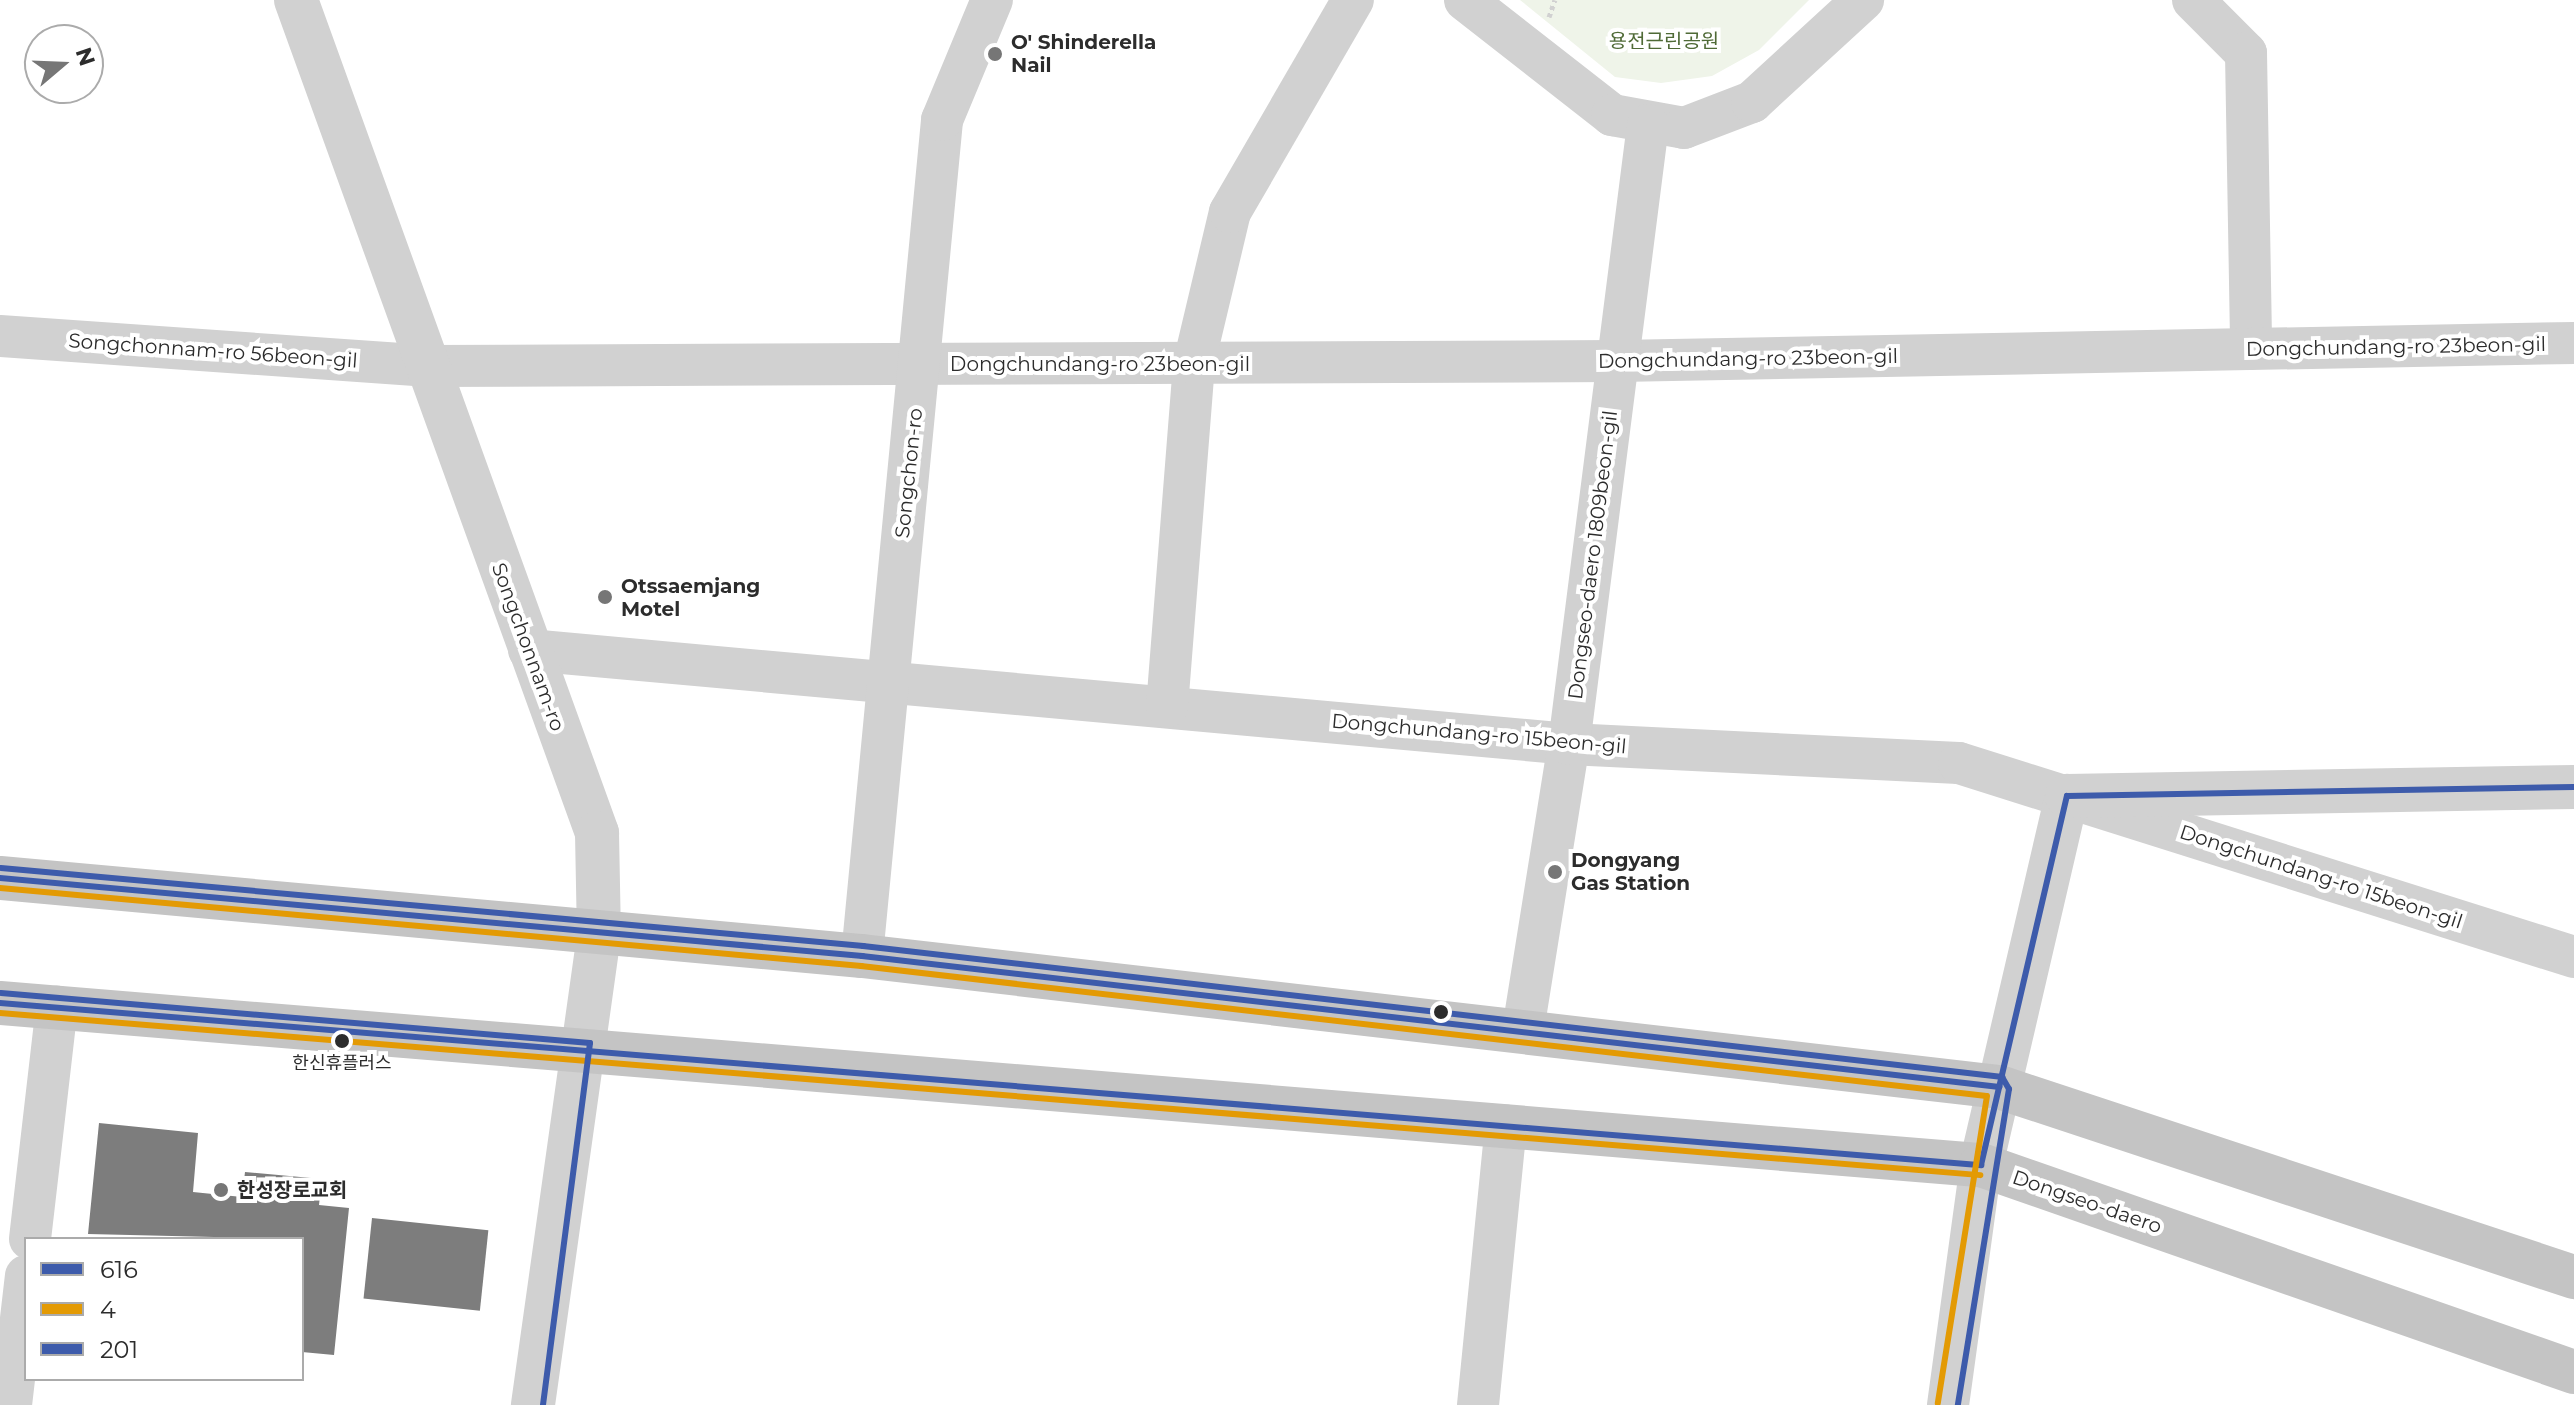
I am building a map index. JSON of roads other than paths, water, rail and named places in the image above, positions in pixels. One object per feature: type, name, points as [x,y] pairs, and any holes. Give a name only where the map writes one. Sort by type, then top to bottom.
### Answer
[{"type":"main road","points":[[0,878],[599,935],[862,956],[1999,1087],[2574,1277]]},
{"type":"main road","name":"Dongseo-daero","points":[[0,1003],[1981,1165],[2574,1372]]},
{"type":"street","name":"Songchonnam-ro","points":[[296,0],[597,833],[599,935],[533,1405]]},
{"type":"street","name":"Songchon-ro","points":[[862,956],[942,120],[992,0]]},
{"type":"street","points":[[1167,707],[1194,363],[1230,212],[1353,0]]},
{"type":"street","points":[[1465,0],[1612,115],[1648,125],[1684,128],[1752,102],[1863,0]]},
{"type":"street","points":[[2193,0],[2246,53],[2251,349]]},
{"type":"street","name":"Dongseo-daero 1809beon-gil","points":[[1523,1030],[1569,744],[1648,125]]},
{"type":"street","name":"Songchonnam-ro 56beon-gil","points":[[0,336],[426,366]]},
{"type":"street","points":[[2574,336],[2574,343]]},
{"type":"street","name":"Dongchundang-ro 23beon-gil","points":[[921,364],[1618,361],[2574,343]]},
{"type":"street","points":[[426,366],[921,364]]},
{"type":"street","name":"Dongchundang-ro 15beon-gil","points":[[529,650],[1569,744],[1959,763],[2574,957]]},
{"type":"street","name":"Dongchundang-ro 15beon-gil","points":[[2067,796],[2574,787]]},
{"type":"street","points":[[1948,1405],[1981,1165],[2067,796]]},
{"type":"street","points":[[30,1237],[57,1007]]},
{"type":"street","points":[[1478,1405],[1506,1125]]},
{"type":"street","points":[[11,1405],[24,1293]]},
{"type":"place","name":"O' Shinderella Nail","points":[[995,54]]},
{"type":"place","name":"Otssaemjang Motel","points":[[605,597]]},
{"type":"place","name":"Dongyang Gas Station","points":[[1555,872]]},
{"type":"place","name":"한신휴플러스","points":[[342,1041]]},
{"type":"place","name":"한성장로교회","points":[[221,1190]]},
{"type":"park label","name":"용전근린공원","points":[[1664,41]]}]
